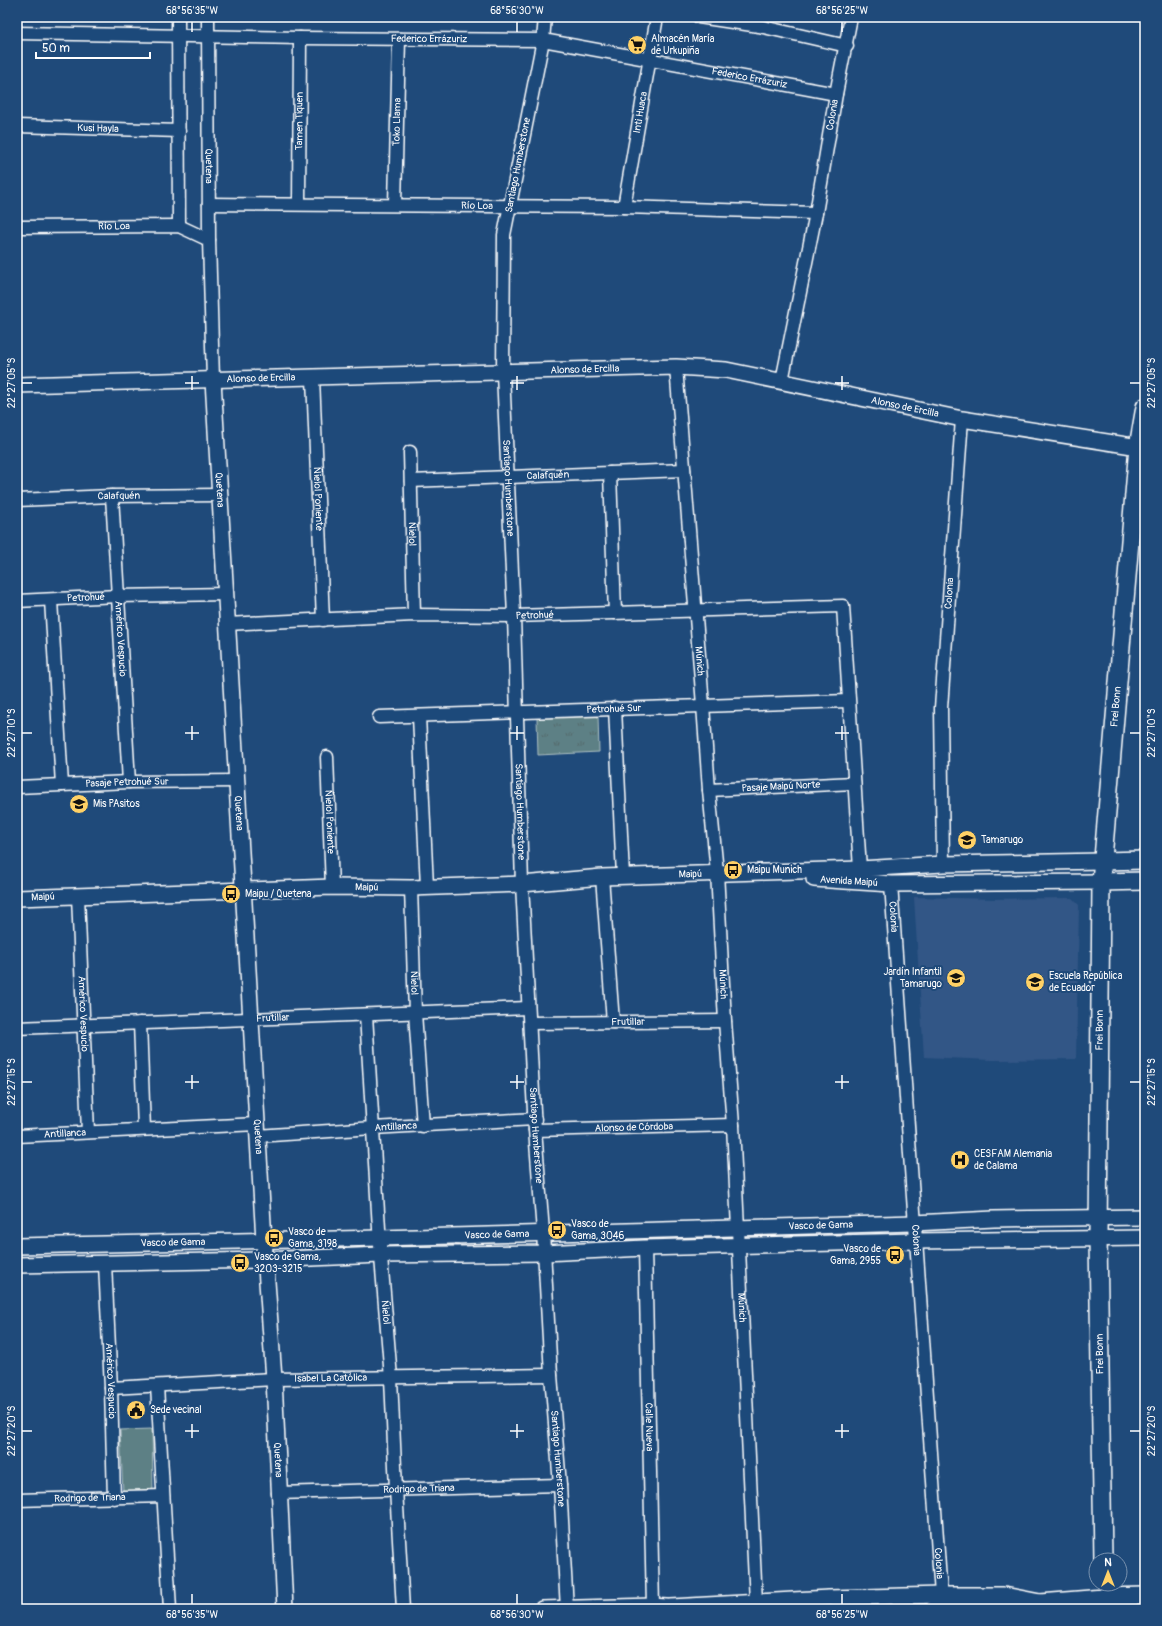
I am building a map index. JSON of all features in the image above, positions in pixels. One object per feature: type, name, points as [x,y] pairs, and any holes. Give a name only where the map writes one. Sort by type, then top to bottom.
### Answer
[{"type":"main road","name":"Frei Bonn","points":[[1103,1552],[1098,1238],[1101,882],[1145,407]]},
{"type":"main road","name":"Avenida Maipú","points":[[1102,861],[1145,860]]},
{"type":"main road","name":"Avenida Maipú","points":[[1101,882],[1145,881]]},
{"type":"main road","points":[[1103,1597],[1145,1596]]},
{"type":"street","points":[[178,17],[179,226]]},
{"type":"street","name":"Quetena","points":[[208,17],[209,240],[213,380],[257,1130],[274,1379],[278,1493],[285,1609]]},
{"type":"street","name":"Santiago Humberstone","points":[[545,17],[543,40],[504,235],[503,372],[514,616],[522,884],[528,1008],[551,1375],[560,1485],[566,1609]]},
{"type":"street","name":"Inti Huaca","points":[[624,207],[657,17]]},
{"type":"street","points":[[699,17],[760,22],[846,46]]},
{"type":"street","name":"Colonia","points":[[782,381],[816,213],[836,94],[851,17]]},
{"type":"street","name":"Federico Errázuriz","points":[[17,33],[300,38],[543,40],[650,58],[836,94]]},
{"type":"street","name":"Tamen Tiquen","points":[[299,204],[300,38]]},
{"type":"street","name":"Toko Llama","points":[[395,204],[399,39]]},
{"type":"street","name":"Kusi Hayla","points":[[17,126],[179,131]]},
{"type":"street","name":"Río Loa","points":[[209,204],[395,204],[624,207],[816,213]]},
{"type":"street","name":"Río Loa","points":[[17,227],[179,226],[209,240]]},
{"type":"street","name":"Alonso de Ercilla","points":[[17,385],[676,367],[726,370],[962,418],[1141,448]]},
{"type":"street","name":"Múnich","points":[[676,367],[704,705],[709,790],[717,872],[740,1246],[756,1602]]},
{"type":"street","name":"Ñielol Poniente","points":[[313,378],[323,620]]},
{"type":"street","name":"Colonia","points":[[943,864],[941,708],[962,418]]},
{"type":"street","name":"Ñielol","points":[[410,452],[414,616]]},
{"type":"street","name":"Calafquén","points":[[411,481],[684,470]]},
{"type":"street","points":[[610,473],[615,613]]},
{"type":"street","name":"Calafquén","points":[[17,500],[112,496],[220,495]]},
{"type":"street","name":"Américo Vespucio","points":[[112,496],[129,782]]},
{"type":"street","name":"Petrohué","points":[[17,601],[118,596],[226,594]]},
{"type":"street","points":[[51,600],[62,785]]},
{"type":"street","name":"Petrohué","points":[[227,624],[414,616],[514,616],[842,606],[848,701]]},
{"type":"street","points":[[848,701],[860,869]]},
{"type":"street","name":"Petrohué Sur","points":[[379,717],[848,701]]},
{"type":"street","points":[[615,708],[623,876]]},
{"type":"street","points":[[419,716],[427,887]]},
{"type":"street","name":"Ñielol Poniente","points":[[327,756],[332,887]]},
{"type":"street","name":"Pasaje Petrohué Sur","points":[[17,787],[129,782],[237,781]]},
{"type":"street","name":"Pasaje Maipú Norte","points":[[709,790],[854,783]]},
{"type":"street","name":"Avenida Maipú","points":[[717,872],[860,869],[943,864],[1102,861]]},
{"type":"street","name":"Avenida Maipú","points":[[717,872],[891,884],[1101,882]]},
{"type":"street","name":"Maipú","points":[[17,898],[332,887],[412,888],[522,884],[602,876],[717,872]]},
{"type":"street","points":[[602,876],[612,1022]]},
{"type":"street","name":"Colonia","points":[[891,884],[941,1595]]},
{"type":"street","name":"Ñielol","points":[[412,888],[415,1013],[423,1126]]},
{"type":"street","name":"Américo Vespucio","points":[[78,896],[88,1132]]},
{"type":"street","name":"Frutillar","points":[[17,1028],[528,1008]]},
{"type":"street","name":"Ñielol","points":[[366,1015],[381,1256],[391,1378],[403,1609]]},
{"type":"street","name":"Frutillar","points":[[530,1023],[725,1021]]},
{"type":"street","points":[[140,1023],[144,1129]]},
{"type":"street","name":"Antillanca","points":[[17,1136],[144,1129],[257,1130],[535,1125]]},
{"type":"street","name":"Alonso de Córdoba","points":[[535,1125],[733,1126]]},
{"type":"street","name":"Vasco de Gama","points":[[17,1246],[380,1238],[914,1222],[994,1218],[1145,1217]]},
{"type":"street","name":"Vasco de Gama","points":[[17,1265],[544,1253],[646,1248],[915,1241],[1145,1238]]},
{"type":"street","name":"Calle Nueva","points":[[646,1248],[653,1606]]},
{"type":"street","name":"Américo Vespucio","points":[[105,1264],[111,1388],[114,1498]]},
{"type":"street","name":"Isabel La Católica","points":[[111,1388],[274,1379],[551,1375]]},
{"type":"street","points":[[157,1386],[170,1609]]},
{"type":"street","name":"Rodrigo de Triana","points":[[278,1493],[560,1485]]},
{"type":"street","name":"Rodrigo de Triana","points":[[17,1500],[163,1496]]},
{"type":"street","points":[[670,1607],[756,1602],[848,1603],[941,1595],[1004,1595],[1040,1602]]},
{"type":"street","points":[[933,1609],[1006,1607],[1040,1602],[1103,1597]]},
{"type":"street","points":[[542,1609],[653,1606],[702,1609]]},
{"type":"shaded area","points":[[914,897],[993,899],[1072,898],[1079,905],[1076,1059],[992,1060],[924,1057]]},
{"type":"green space","points":[[598,716],[599,752],[538,755],[537,718]]},
{"type":"green space","points":[[152,1429],[153,1491],[123,1492],[120,1430]]},
{"type":"place","name":"Almacén María de Urkupiña","points":[[637,45]]},
{"type":"place","name":"Mis PAsitos","points":[[79,804]]},
{"type":"place","name":"Tamarugo","points":[[967,840]]},
{"type":"place","name":"Maipu Munich","points":[[733,870]]},
{"type":"place","name":"Maipu / Quetena","points":[[231,894]]},
{"type":"place","name":"Jardín Infantil Tamarugo","points":[[956,978]]},
{"type":"place","name":"Escuela República de Ecuador","points":[[1035,982]]},
{"type":"place","name":"CESFAM Alemania de Calama","points":[[960,1160]]},
{"type":"place","name":"Vasco de Gama, 3046","points":[[557,1230]]},
{"type":"place","name":"Vasco de Gama, 3198","points":[[274,1238]]},
{"type":"place","name":"Vasco de Gama, 2955","points":[[895,1255]]},
{"type":"place","name":"Vasco de Gama, 3203-3215","points":[[240,1263]]},
{"type":"place","name":"Sede vecinal","points":[[136,1410]]}]
